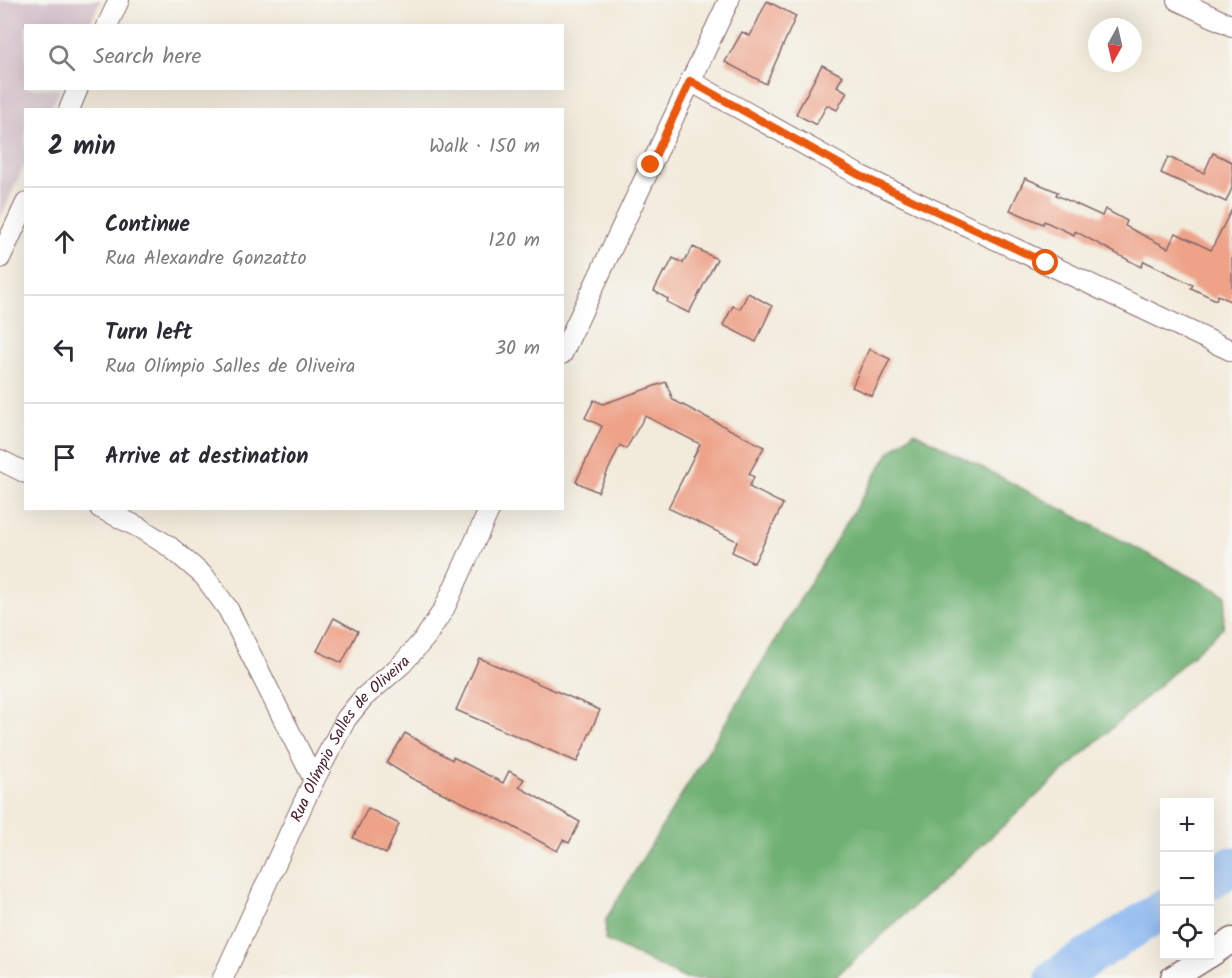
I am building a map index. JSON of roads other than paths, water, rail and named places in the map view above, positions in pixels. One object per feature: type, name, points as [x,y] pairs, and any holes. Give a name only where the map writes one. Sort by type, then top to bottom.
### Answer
[{"type":"street","points":[[108,24],[119,0]]},
{"type":"street","points":[[564,350],[729,0]]},
{"type":"street","points":[[1177,0],[1232,26]]},
{"type":"street","points":[[690,81],[859,175],[1232,351]]},
{"type":"street","points":[[70,108],[77,90]]},
{"type":"street","points":[[0,258],[24,207]]},
{"type":"street","points":[[0,460],[24,472]]},
{"type":"street","points":[[104,510],[140,528],[170,547],[204,576],[228,609],[314,780]]},
{"type":"street","name":"Rua Olímpio Salles de Oliveira","points":[[223,978],[314,780],[346,719],[363,698],[402,664],[425,638],[444,609],[489,510]]},
{"type":"street","points":[[1214,952],[1232,940]]},
{"type":"street","points":[[1173,978],[1201,960]]},
{"type":"waterway","points":[[1214,877],[1232,866]]},
{"type":"waterway","points":[[1055,978],[1160,912]]}]
